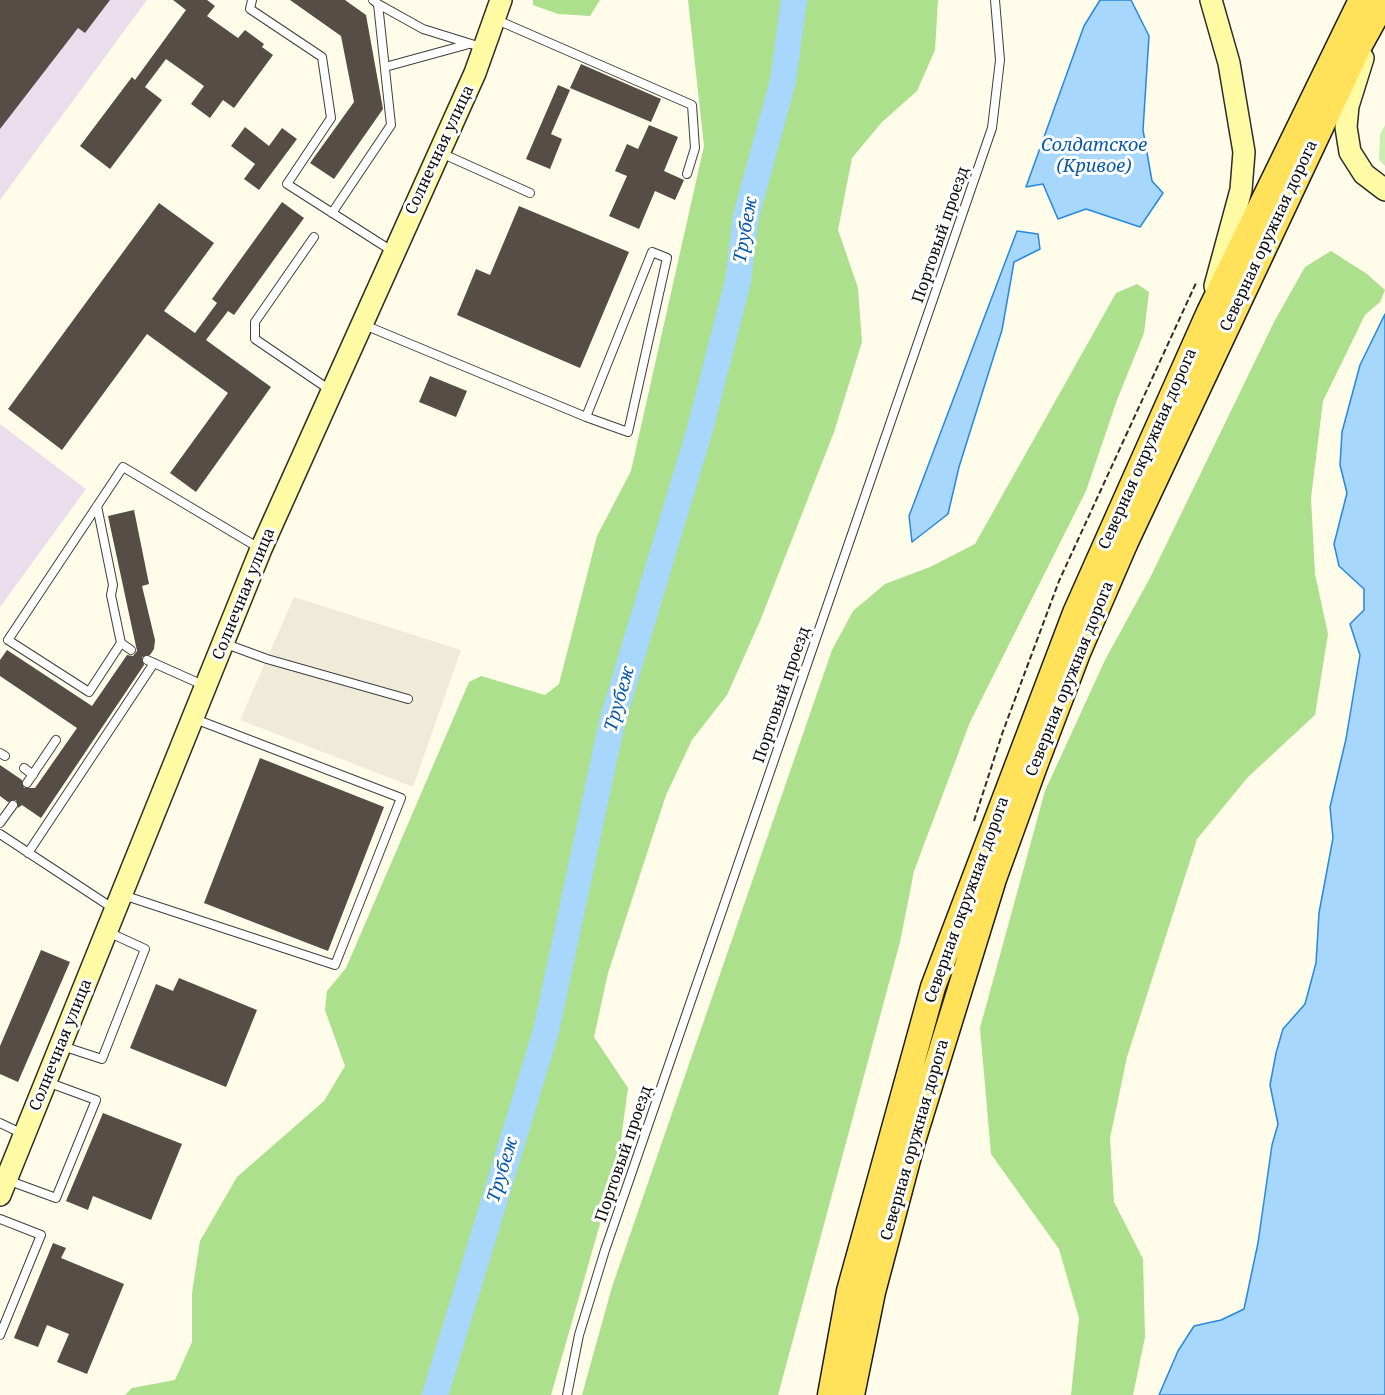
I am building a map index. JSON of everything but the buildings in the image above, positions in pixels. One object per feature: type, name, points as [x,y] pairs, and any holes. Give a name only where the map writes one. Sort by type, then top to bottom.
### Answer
[{"type":"main road","points":[[1209,312],[1241,190],[1244,152],[1229,63],[1211,0]]},
{"type":"main road","points":[[1374,5],[1348,106],[1346,127],[1350,152],[1364,174],[1385,190]]},
{"type":"main road","name":"Северная окружная дорога","points":[[830,1395],[849,1291],[933,987],[1075,613],[1209,312],[1374,5]]},
{"type":"main road","name":"Северная оружная дорога","points":[[852,1395],[873,1292],[913,1141],[972,946],[1035,766],[1078,653],[1126,542],[1374,5]]},
{"type":"main road","name":"Солнечная улица","points":[[3,1187],[261,549],[393,252],[440,153],[477,46],[498,9]]},
{"type":"lane","points":[[252,0],[250,9],[322,57],[331,118],[286,184],[393,252]]},
{"type":"lane","name":"Портовый проезд","points":[[567,1395],[579,1335],[605,1250],[992,128],[1000,60],[995,0]]},
{"type":"lane","points":[[332,213],[391,125],[376,2]]},
{"type":"lane","points":[[376,2],[423,29],[477,46]]},
{"type":"lane","points":[[498,9],[692,105],[695,148],[687,174]]},
{"type":"lane","points":[[385,67],[477,46]]},
{"type":"lane","points":[[440,153],[530,193]]},
{"type":"lane","points":[[314,237],[255,322],[255,339],[331,391]]},
{"type":"lane","points":[[361,323],[586,417],[628,432],[667,258],[652,252],[586,417]]},
{"type":"lane","points":[[121,643],[89,692],[8,640],[123,467],[261,549]]},
{"type":"lane","points":[[97,506],[113,585],[111,595],[121,643],[131,650]]},
{"type":"lane","points":[[224,644],[267,659],[408,699]]},
{"type":"lane","points":[[28,853],[150,661],[207,686]]},
{"type":"lane","points":[[0,834],[28,853],[119,902],[335,965],[401,798],[194,718]]},
{"type":"lane","points":[[27,783],[56,740]]},
{"type":"lane","points":[[24,768],[33,775]]},
{"type":"lane","points":[[0,823],[13,805]]},
{"type":"lane","points":[[60,1046],[102,1059],[145,949],[107,931]]},
{"type":"lane","points":[[3,1187],[56,1198],[96,1100],[46,1081]]},
{"type":"lane","points":[[0,1123],[24,1134]]},
{"type":"lane","points":[[0,1219],[41,1235],[0,1335]]},
{"type":"shaded area","points":[[0,0],[147,0],[0,200]]},
{"type":"shaded area","points":[[0,424],[86,489],[0,607]]},
{"type":"shaded area","points":[[294,597],[461,650],[413,787],[240,720]]},
{"type":"green space","points":[[533,0],[600,0],[590,16],[558,14],[533,5]]},
{"type":"green space","points":[[688,0],[938,0],[935,50],[917,91],[882,122],[852,158],[838,230],[858,288],[862,342],[834,432],[760,621],[727,695],[692,740],[666,795],[608,973],[594,1037],[628,1088],[618,1161],[551,1395],[125,1395],[132,1388],[175,1380],[192,1342],[192,1293],[200,1241],[237,1177],[324,1101],[345,1066],[325,1010],[327,991],[346,968],[469,682],[481,676],[545,695],[559,684],[597,536],[631,471],[704,146]]},
{"type":"green space","points":[[1385,125],[1385,166],[1379,160],[1380,135]]},
{"type":"green space","points":[[1331,251],[1367,274],[1385,290],[1380,302],[1365,315],[1323,401],[1311,498],[1315,574],[1328,634],[1315,715],[1248,777],[1197,839],[1127,1057],[1110,1138],[1114,1202],[1143,1259],[1145,1337],[1133,1395],[1071,1395],[1079,1318],[1059,1249],[991,1154],[980,1028],[1045,791],[1105,660],[1150,578],[1274,322],[1305,267]]},
{"type":"green space","points":[[1137,284],[1149,292],[1144,333],[1117,400],[1086,491],[970,722],[914,871],[900,942],[778,1395],[582,1395],[612,1287],[832,650],[853,611],[885,584],[930,567],[975,544],[1116,293]]},
{"type":"water","name":"Солдатское (Кривое)","points":[[1100,0],[1131,0],[1149,36],[1143,130],[1152,181],[1163,193],[1140,227],[1086,209],[1058,219],[1043,184],[1026,187],[1084,26]]},
{"type":"water","points":[[1017,231],[1038,234],[1040,249],[1014,262],[1002,330],[959,467],[948,514],[912,542],[909,516]]},
{"type":"water","points":[[1385,314],[1385,1395],[1159,1395],[1178,1351],[1194,1326],[1221,1320],[1244,1309],[1258,1243],[1272,1145],[1278,1124],[1270,1085],[1283,1029],[1305,1004],[1316,963],[1319,913],[1333,838],[1330,807],[1346,739],[1360,655],[1350,624],[1364,610],[1364,589],[1339,566],[1334,544],[1347,493],[1340,465],[1342,432],[1360,365]]},
{"type":"waterway","name":"Трубеж","points":[[435,1395],[546,1031],[612,722],[700,429],[738,281],[746,216],[783,81],[794,0]]}]
